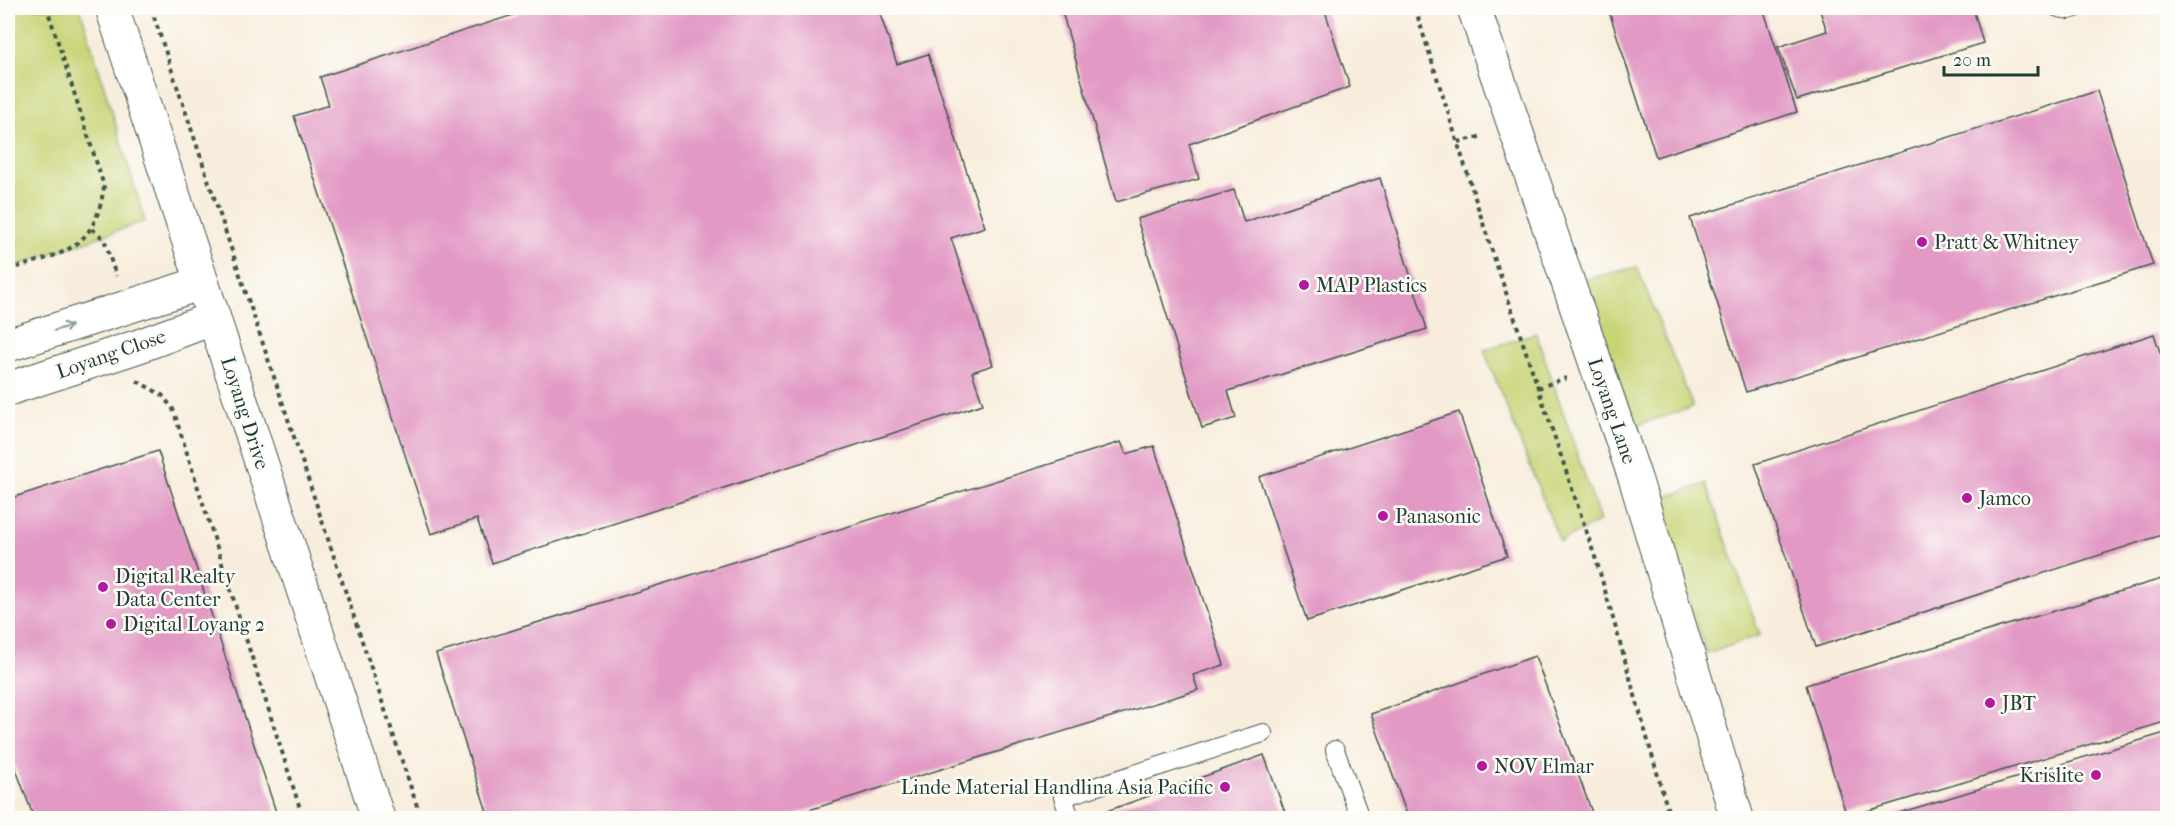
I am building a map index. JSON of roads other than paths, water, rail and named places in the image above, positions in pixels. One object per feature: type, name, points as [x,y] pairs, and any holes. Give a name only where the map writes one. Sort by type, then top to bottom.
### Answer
[{"type":"street","name":"Loyang Drive","points":[[112,8],[378,819]]},
{"type":"street","name":"Loyang Lane","points":[[1474,8],[1640,492],[1737,819]]},
{"type":"street","name":"Loyang Close","points":[[8,345],[202,283]]},
{"type":"street","name":"Loyang Close","points":[[8,389],[139,346],[214,318]]},
{"type":"lane","points":[[2058,8],[2069,10],[2076,8]]},
{"type":"lane","points":[[1070,819],[1063,797],[1263,733]]},
{"type":"lane","points":[[1335,750],[1360,819]]},
{"type":"place","name":"Pratt & Whitney","points":[[1922,242]]},
{"type":"place","name":"MAP Plastics","points":[[1304,285]]},
{"type":"place","name":"Jamco","points":[[1967,498]]},
{"type":"place","name":"Panasonic","points":[[1383,516]]},
{"type":"place","name":"Digital Realty Data Center","points":[[103,587]]},
{"type":"place","name":"Digital Loyang 2","points":[[111,624]]},
{"type":"place","name":"JBT","points":[[1990,703]]},
{"type":"place","name":"NOV Elmar","points":[[1482,766]]},
{"type":"place","name":"Krislite","points":[[2096,775]]},
{"type":"place","name":"Linde Material Handlina Asia Pacific","points":[[1225,787]]}]
